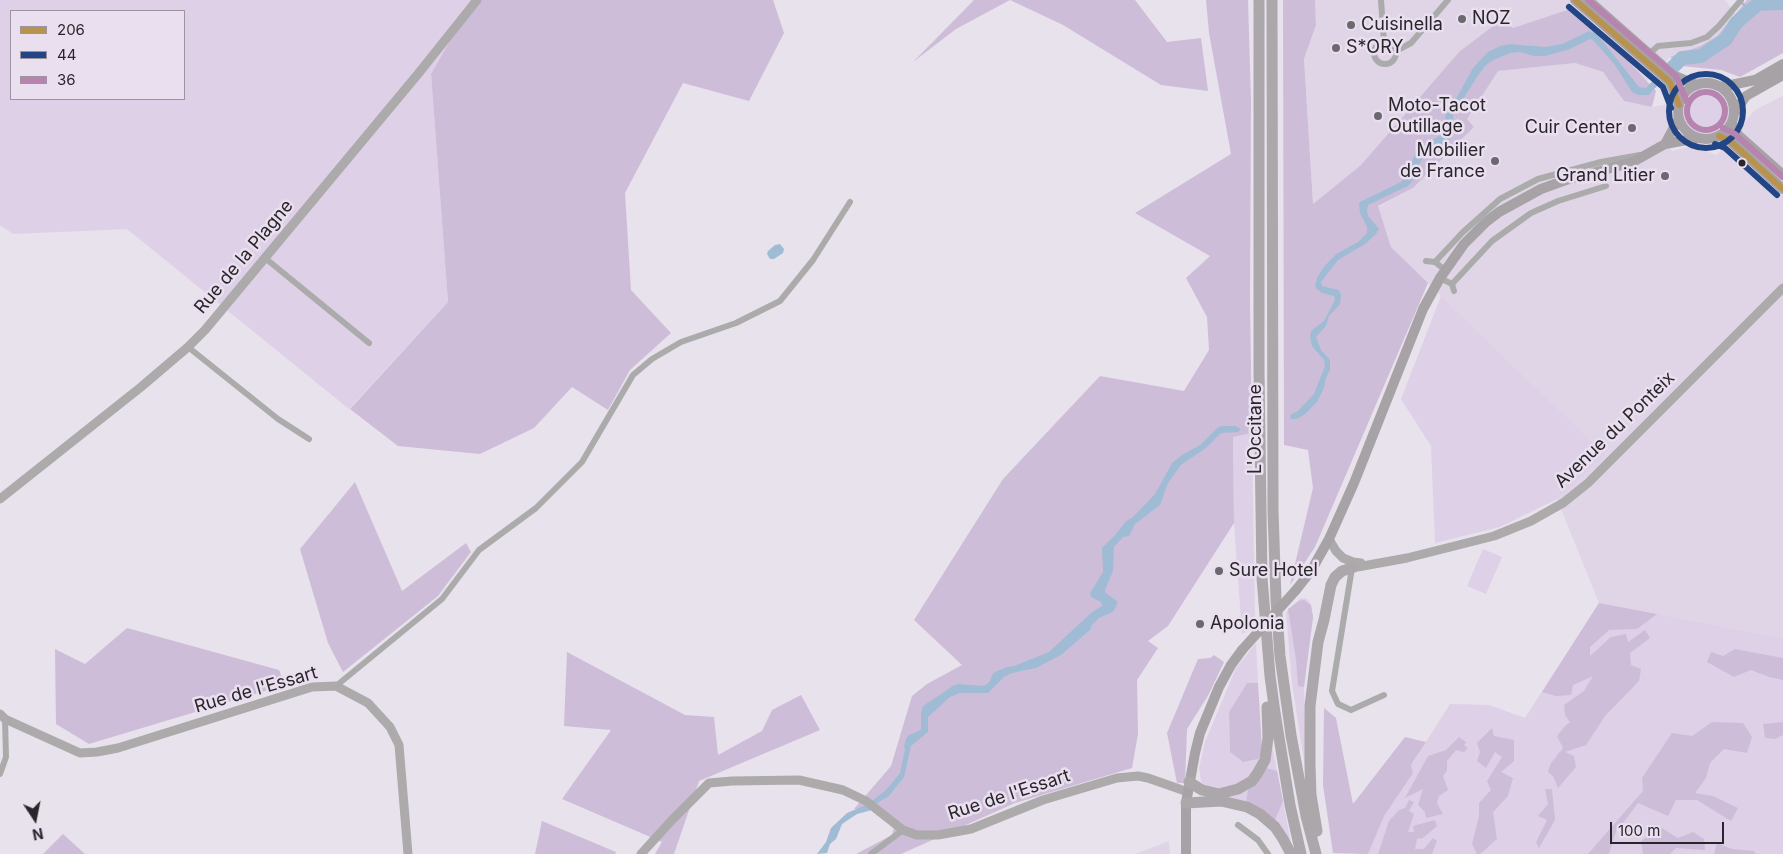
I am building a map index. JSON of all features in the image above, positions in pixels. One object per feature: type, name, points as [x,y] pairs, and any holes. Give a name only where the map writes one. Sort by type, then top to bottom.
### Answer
[{"type":"highway","name":"L'Occitane","points":[[1259,0],[1260,521],[1262,578],[1270,676],[1290,805],[1301,854]]},
{"type":"highway","name":"L'Occitane","points":[[1272,0],[1273,511],[1276,599],[1280,656],[1291,735],[1306,816],[1316,853]]},
{"type":"highway","points":[[1316,853],[1318,840],[1311,795],[1310,706],[1318,642],[1331,585],[1335,577],[1342,571],[1352,568]]},
{"type":"highway","points":[[1188,792],[1202,790],[1219,794],[1246,785],[1258,774],[1265,760],[1267,750],[1266,692],[1270,676]]},
{"type":"highway","points":[[1188,792],[1247,807],[1260,814],[1274,827],[1291,854]]},
{"type":"main road","points":[[1575,0],[1647,57],[1673,75],[1697,85]]},
{"type":"main road","points":[[1588,0],[1670,82],[1679,105],[1679,118],[1689,134],[1705,139],[1719,136],[1732,123],[1733,102],[1721,87],[1709,83],[1697,85],[1689,89],[1679,105]]},
{"type":"main road","points":[[1721,87],[1755,80],[1783,64]]},
{"type":"main road","points":[[1734,112],[1746,96],[1783,75]]},
{"type":"main road","points":[[1665,144],[1679,118]]},
{"type":"main road","points":[[1732,123],[1738,135],[1783,175]]},
{"type":"main road","points":[[1719,136],[1730,141],[1783,189]]},
{"type":"main road","points":[[1186,854],[1188,792],[1200,732],[1209,707],[1226,673],[1242,650],[1307,577],[1329,539],[1354,483],[1423,310],[1442,274],[1458,251],[1486,222],[1514,203],[1554,184],[1633,162],[1665,144],[1698,138]]},
{"type":"street","name":"Rue de la Plagne","points":[[0,499],[141,387],[205,330],[418,74],[477,0]]},
{"type":"street","points":[[1381,0],[1384,42]]},
{"type":"street","points":[[1396,51],[1411,43],[1448,0]]},
{"type":"street","points":[[1647,57],[1658,46],[1692,43],[1707,37],[1739,2]]},
{"type":"street","points":[[1384,42],[1392,44],[1396,51],[1394,60],[1387,64],[1378,62],[1374,55],[1374,50],[1378,44],[1384,42]]},
{"type":"street","points":[[1435,262],[1463,232],[1500,199],[1538,179],[1620,158],[1649,154]]},
{"type":"street","points":[[1452,284],[1492,241],[1531,213],[1558,200],[1606,186]]},
{"type":"street","points":[[336,686],[442,599],[479,550],[536,508],[582,462],[633,375],[652,359],[682,342],[736,323],[780,301],[813,260],[850,202]]},
{"type":"street","points":[[265,258],[369,343]]},
{"type":"street","points":[[1426,261],[1435,262]]},
{"type":"street","points":[[1435,262],[1442,274],[1452,284],[1454,291]]},
{"type":"street","name":"Avenue du Ponteix","points":[[1352,568],[1407,558],[1494,536],[1531,521],[1563,503],[1588,483],[1783,288]]},
{"type":"street","points":[[188,347],[278,420],[309,439]]},
{"type":"street","points":[[1329,539],[1336,551],[1344,558],[1353,562],[1376,564]]},
{"type":"street","points":[[1352,568],[1332,691],[1338,704],[1351,710],[1384,695]]},
{"type":"street","name":"Rue de l'Essart","points":[[2,716],[80,753],[97,752],[118,748],[312,687],[336,686],[368,703],[390,727],[399,745],[408,854]]},
{"type":"street","points":[[0,774],[6,758],[2,716]]},
{"type":"street","name":"Rue de l'Essart","points":[[641,854],[709,783],[799,780],[843,790],[866,801],[903,830],[917,834],[938,834],[971,829],[1043,800],[1117,778],[1138,776],[1188,792]]},
{"type":"street","points":[[1238,826],[1258,840],[1268,854]]},
{"type":"street","points":[[871,854],[903,830]]},
{"type":"shaded area","points":[[0,0],[473,0],[431,74],[448,302],[349,409],[127,229],[13,234],[0,225]]},
{"type":"shaded area","points":[[473,0],[773,0],[784,33],[749,101],[683,83],[625,193],[631,290],[671,333],[630,370],[608,410],[572,387],[534,428],[480,454],[398,446],[350,409],[448,302],[431,74]]},
{"type":"shaded area","points":[[974,0],[1010,0],[956,29],[913,62]]},
{"type":"shaded area","points":[[1010,0],[1135,0],[1167,42],[1201,38],[1208,91],[1161,85],[1063,25]]},
{"type":"shaded area","points":[[1206,0],[1248,0],[1251,101],[1250,301],[1252,433],[1233,437],[1234,523],[1168,626],[1148,641],[1158,648],[1137,680],[1138,734],[1132,768],[1015,803],[901,854],[856,854],[892,835],[896,819],[883,810],[854,809],[891,766],[912,696],[927,684],[962,665],[914,620],[1003,479],[1100,376],[1184,391],[1209,350],[1207,317],[1186,278],[1210,256],[1135,213],[1231,154],[1209,33]]},
{"type":"shaded area","points":[[1283,0],[1315,0],[1316,25],[1304,59],[1313,204],[1361,165],[1459,52],[1501,20],[1513,28],[1570,9],[1605,36],[1656,91],[1652,107],[1624,101],[1603,72],[1575,63],[1498,71],[1467,119],[1474,127],[1413,188],[1378,206],[1391,247],[1428,283],[1315,547],[1290,585],[1313,488],[1308,450],[1284,445]]},
{"type":"shaded area","points":[[1315,0],[1725,0],[1736,14],[1717,36],[1700,46],[1670,57],[1646,82],[1605,36],[1570,9],[1513,28],[1459,52],[1361,165],[1313,204],[1304,59],[1316,25]]},
{"type":"shaded area","points":[[1747,0],[1783,0],[1783,53],[1740,77],[1721,70],[1682,66],[1670,57],[1700,46],[1717,36]]},
{"type":"shaded area","points":[[1575,63],[1603,72],[1624,101],[1652,107],[1668,104],[1670,117],[1668,131],[1662,138],[1672,151],[1692,146],[1717,155],[1755,110],[1783,96],[1783,638],[1599,603],[1557,499],[1604,455],[1391,247],[1378,207],[1413,188],[1474,127],[1466,119],[1498,71]]},
{"type":"shaded area","points":[[1706,88],[1719,92],[1725,98],[1729,111],[1725,124],[1719,130],[1706,134],[1693,130],[1687,124],[1683,111],[1687,98],[1693,92]]},
{"type":"shaded area","points":[[1441,296],[1605,455],[1557,499],[1500,527],[1435,543],[1431,446],[1401,399]]},
{"type":"shaded area","points":[[1252,433],[1255,622],[1242,634],[1234,523],[1233,437]]},
{"type":"shaded area","points":[[355,482],[402,591],[466,543],[471,552],[438,596],[343,672],[328,643],[300,549]]},
{"type":"shaded area","points":[[1483,549],[1502,557],[1486,594],[1467,586]]},
{"type":"shaded area","points":[[1301,598],[1307,599],[1311,605],[1313,617],[1304,687],[1306,773],[1292,684],[1286,612]]},
{"type":"shaded area","points":[[1304,600],[1311,605],[1313,617],[1304,687],[1298,686],[1288,609],[1299,601]]},
{"type":"shaded area","points":[[1599,603],[1783,638],[1783,854],[1355,854],[1450,704],[1489,705],[1525,718]]},
{"type":"shaded area","points":[[1599,603],[1657,614],[1637,629],[1609,630],[1590,647],[1590,656],[1611,637],[1626,634],[1628,642],[1645,630],[1650,638],[1630,653],[1631,665],[1641,669],[1639,681],[1605,716],[1586,745],[1565,752],[1574,756],[1576,767],[1558,788],[1553,776],[1548,772],[1551,763],[1563,748],[1557,736],[1570,722],[1565,715],[1564,705],[1584,691],[1593,676],[1573,685],[1571,695],[1556,696],[1542,692]]},
{"type":"shaded area","points":[[127,628],[279,670],[285,685],[89,744],[56,724],[55,649],[85,664]]},
{"type":"shaded area","points":[[1256,643],[1258,683],[1247,683],[1229,712],[1230,752],[1243,762],[1259,759],[1257,765],[1253,775],[1230,789],[1207,789],[1201,781],[1199,768],[1205,742],[1236,668]]},
{"type":"shaded area","points":[[1735,649],[1783,658],[1783,680],[1751,670],[1734,677],[1707,662],[1711,652],[1723,656]]},
{"type":"shaded area","points":[[567,652],[685,715],[714,717],[718,755],[762,731],[772,710],[801,695],[820,730],[699,781],[674,854],[655,854],[662,842],[562,799],[611,730],[564,726]]},
{"type":"shaded area","points":[[1214,655],[1224,662],[1209,694],[1187,729],[1185,783],[1177,783],[1167,733],[1198,659],[1210,658]]},
{"type":"shaded area","points":[[1247,683],[1258,683],[1262,749],[1259,759],[1243,762],[1230,752],[1229,712]]},
{"type":"shaded area","points":[[1324,708],[1336,718],[1353,804],[1405,737],[1426,742],[1411,765],[1413,773],[1384,816],[1368,854],[1333,853],[1323,785]]},
{"type":"shaded area","points":[[1712,722],[1743,723],[1752,737],[1747,753],[1724,749],[1710,763],[1706,778],[1695,793],[1713,796],[1738,808],[1731,821],[1697,800],[1676,800],[1668,816],[1638,803],[1615,834],[1609,854],[1588,854],[1643,791],[1642,778],[1672,733],[1692,736]]},
{"type":"shaded area","points":[[1783,722],[1783,735],[1775,739],[1765,738],[1763,724]]},
{"type":"shaded area","points":[[1492,728],[1494,736],[1514,740],[1514,761],[1501,772],[1513,778],[1508,796],[1493,812],[1497,839],[1480,854],[1477,854],[1472,844],[1479,816],[1479,803],[1491,790],[1487,781],[1502,757],[1495,752],[1486,768],[1477,761],[1480,752],[1477,743]]},
{"type":"shaded area","points":[[1459,737],[1466,742],[1464,745],[1468,748],[1464,752],[1456,750],[1447,761],[1447,771],[1443,776],[1448,790],[1439,796],[1437,803],[1443,814],[1426,818],[1425,812],[1418,805],[1423,789],[1405,798],[1428,756],[1446,750]]},
{"type":"shaded area","points":[[1272,745],[1292,848],[1275,820],[1227,798],[1248,790],[1261,777]]},
{"type":"shaded area","points":[[1266,768],[1277,771],[1283,801],[1275,820],[1246,802],[1248,790],[1261,777]]},
{"type":"shaded area","points":[[1545,789],[1552,789],[1555,820],[1539,848],[1536,842],[1547,820],[1538,816],[1548,804]]},
{"type":"shaded area","points":[[1409,800],[1414,802],[1409,811],[1414,814],[1408,832],[1414,832],[1413,826],[1435,820],[1437,826],[1423,838],[1417,839],[1415,849],[1424,849],[1433,838],[1437,841],[1432,854],[1378,854],[1389,821],[1399,810],[1405,808]]},
{"type":"shaded area","points":[[542,821],[616,852],[615,854],[535,854]]},
{"type":"shaded area","points":[[1660,827],[1678,838],[1693,832],[1704,839],[1705,850],[1676,848],[1670,854],[1643,854],[1641,841]]},
{"type":"shaded area","points":[[63,834],[85,854],[43,854]]},
{"type":"shaded area","points":[[1169,841],[1170,854],[1135,854]]},
{"type":"shaded area","points":[[1717,843],[1732,849],[1754,851],[1756,854],[1714,854]]},
{"type":"water","points":[[1589,31],[1597,34],[1639,87],[1646,88],[1655,78],[1661,83],[1649,95],[1638,95],[1632,92],[1615,65],[1590,39],[1570,49],[1545,56],[1533,56],[1520,52],[1510,53],[1493,60],[1485,66],[1453,115],[1453,122],[1456,127],[1453,136],[1440,149],[1432,151],[1423,158],[1415,170],[1413,180],[1408,186],[1368,205],[1368,216],[1379,229],[1376,234],[1365,244],[1338,260],[1321,282],[1322,286],[1339,290],[1341,295],[1340,304],[1329,316],[1326,326],[1316,337],[1321,350],[1330,360],[1330,370],[1317,402],[1304,415],[1291,419],[1290,415],[1298,411],[1314,394],[1325,366],[1324,360],[1312,346],[1310,337],[1311,331],[1324,321],[1335,300],[1334,296],[1322,293],[1317,289],[1315,286],[1317,278],[1323,268],[1336,254],[1358,242],[1367,233],[1367,227],[1360,213],[1360,202],[1401,182],[1408,172],[1415,154],[1423,146],[1444,133],[1446,130],[1446,111],[1457,97],[1473,68],[1488,52],[1500,46],[1510,44],[1545,47],[1562,44]]},
{"type":"water","points":[[780,244],[784,249],[783,253],[774,259],[770,259],[767,254],[768,251],[775,245]]},
{"type":"water","points":[[1235,426],[1241,429],[1238,432],[1221,433],[1206,448],[1181,465],[1168,483],[1160,505],[1135,524],[1129,536],[1123,537],[1114,547],[1113,571],[1105,590],[1106,593],[1118,602],[1113,612],[1099,618],[1091,626],[1091,629],[1061,655],[1036,668],[1012,673],[1004,677],[988,693],[960,693],[950,697],[928,717],[928,732],[911,746],[904,777],[889,796],[874,805],[872,801],[886,790],[900,773],[906,739],[909,735],[921,730],[923,706],[953,686],[958,684],[983,686],[990,681],[995,672],[1049,652],[1091,613],[1102,606],[1101,602],[1091,597],[1090,593],[1103,572],[1102,548],[1126,521],[1132,518],[1155,494],[1172,463],[1200,445],[1217,428]]},
{"type":"water","points":[[866,805],[872,810],[857,814],[842,824],[836,839],[830,844],[827,853],[817,854],[826,842],[831,828],[847,813]]},
{"type":"waterway","points":[[1740,1],[1750,11]]},
{"type":"waterway","points":[[1673,67],[1682,58],[1701,56],[1726,39],[1736,23],[1758,4],[1783,3]]},
{"type":"transit line","name":"206","points":[[1575,0],[1670,82],[1679,105]]},
{"type":"transit line","name":"36","points":[[1588,0],[1676,76],[1687,102]]},
{"type":"transit line","name":"44","points":[[1569,7],[1663,87],[1671,108]]},
{"type":"transit line","name":"44","points":[[1706,74],[1720,77],[1732,85],[1740,97],[1743,111],[1740,125],[1732,137],[1720,145],[1706,148],[1692,145],[1680,137],[1672,125],[1669,111],[1672,97],[1680,85],[1692,77],[1706,74]]},
{"type":"transit line","name":"36","points":[[1706,92],[1719,98],[1725,111],[1719,124],[1706,130],[1693,124],[1687,111],[1693,98],[1706,92]]},
{"type":"transit line","name":"36","points":[[1723,128],[1735,134],[1783,177]]},
{"type":"transit line","name":"206","points":[[1719,136],[1730,141],[1783,189]]},
{"type":"transit line","name":"44","points":[[1715,144],[1725,148],[1777,195]]},
{"type":"place","name":"NOZ","points":[[1462,19]]},
{"type":"place","name":"Cuisinella","points":[[1351,25]]},
{"type":"place","name":"S*ORY","points":[[1336,48]]},
{"type":"place","name":"Moto-Tacot Outillage","points":[[1378,116]]},
{"type":"place","name":"Cuir Center","points":[[1632,128]]},
{"type":"place","name":"Mobilier de France","points":[[1495,161]]},
{"type":"place","name":"Grand Litier","points":[[1665,176]]},
{"type":"place","name":"Sure Hotel","points":[[1219,571]]},
{"type":"place","name":"Apolonia","points":[[1200,624]]}]
